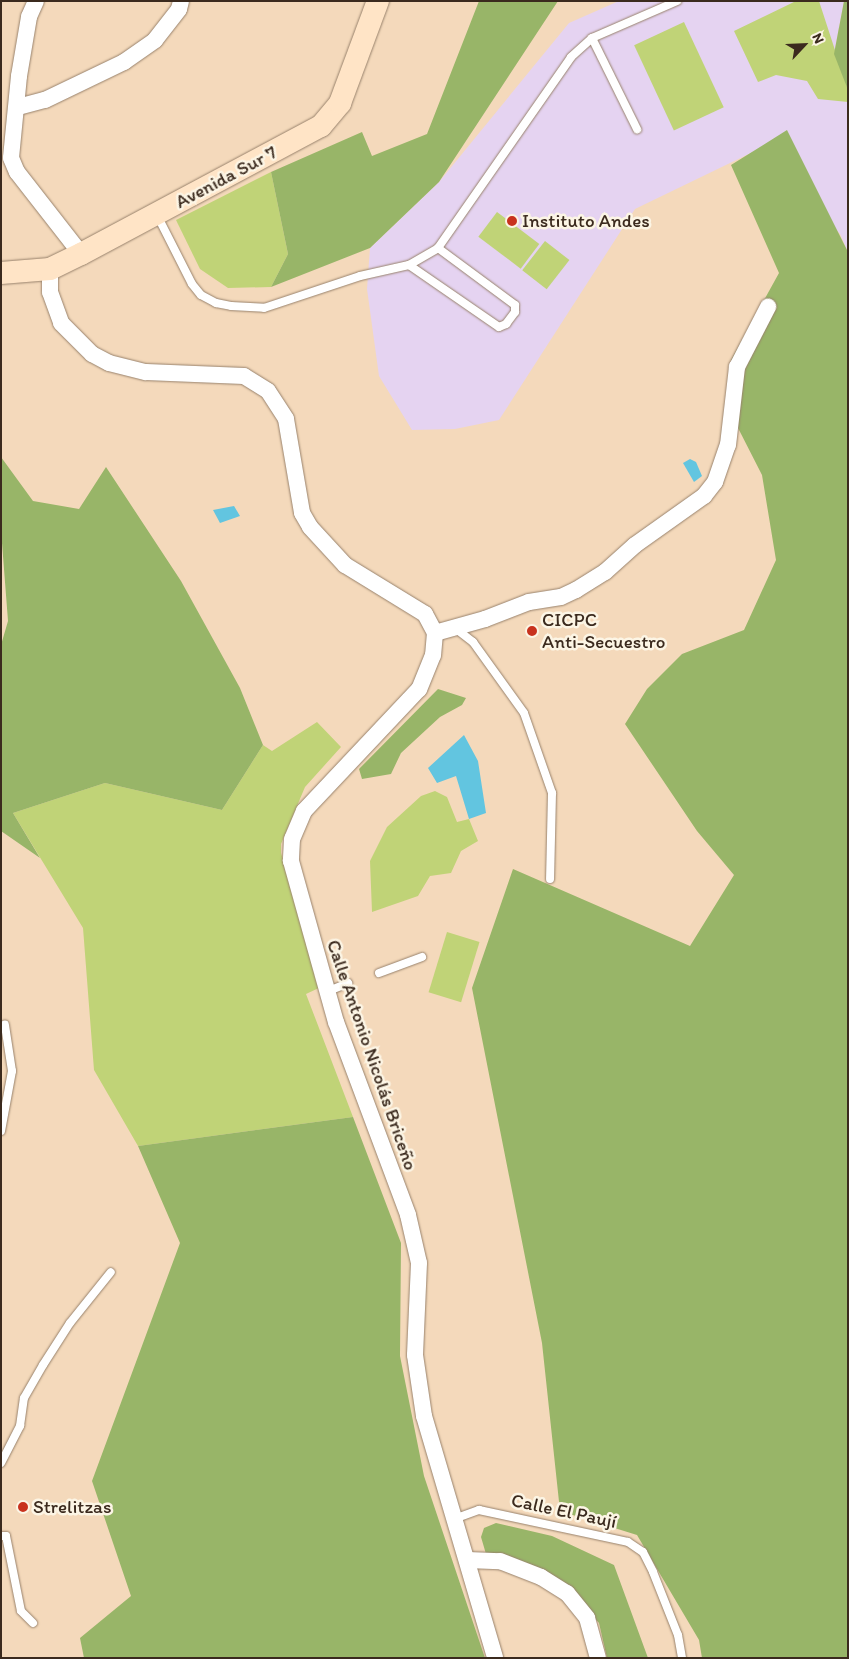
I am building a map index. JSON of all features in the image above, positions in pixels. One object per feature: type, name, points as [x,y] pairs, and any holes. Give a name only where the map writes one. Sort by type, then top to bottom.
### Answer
[{"type":"main road","name":"Avenida Sur 7","points":[[1,273],[50,269],[156,215],[321,126],[334,115],[378,1]]},
{"type":"street","points":[[36,1],[29,17],[19,76],[18,106],[11,158],[16,172],[81,254]]},
{"type":"street","points":[[18,106],[72,89],[124,62],[155,40],[179,9],[181,1]]},
{"type":"street","points":[[50,269],[50,292],[61,323],[92,354],[109,363],[146,372],[244,376],[268,391],[286,419],[302,513],[310,528],[345,565],[425,614],[435,633],[455,628],[528,602],[561,597],[590,583],[635,545],[704,496],[715,482],[728,445],[737,367],[768,307]]},
{"type":"street","name":"Calle Antonio Nicolás Briceño","points":[[435,633],[433,656],[419,689],[320,791],[304,811],[292,839],[295,880],[326,992],[414,1239],[419,1263],[416,1355],[420,1392],[495,1658]]},
{"type":"street","points":[[467,1560],[500,1561],[541,1576],[567,1593],[587,1618],[598,1658]]},
{"type":"lane","points":[[156,215],[192,284],[201,295],[216,303],[264,308],[360,276],[409,265],[438,248],[571,57],[592,38],[676,1]]},
{"type":"lane","points":[[592,38],[637,129]]},
{"type":"lane","points":[[409,265],[499,327],[506,324],[515,312],[515,305],[438,248]]},
{"type":"lane","points":[[455,628],[472,642],[524,713],[552,793],[550,878]]},
{"type":"lane","points":[[379,973],[422,957]]},
{"type":"lane","points":[[326,992],[348,983]]},
{"type":"lane","points":[[1,1131],[12,1071],[5,1025]]},
{"type":"lane","points":[[1,1463],[20,1426],[24,1398],[43,1365],[70,1323],[111,1272]]},
{"type":"lane","name":"Calle El Paují","points":[[454,1518],[479,1510],[628,1542],[643,1552],[653,1572],[678,1635],[682,1658]]},
{"type":"lane","points":[[1,1536],[6,1536],[21,1611],[33,1623]]},
{"type":"shaded area","name":"Instituto Andes","points":[[619,1],[844,1],[834,54],[848,90],[848,252],[840,234],[759,149],[635,209],[499,420],[455,429],[412,430],[379,376],[367,289],[370,248],[439,182],[569,23]]},
{"type":"green space","points":[[479,1],[558,1],[439,182],[370,248],[271,287],[288,254],[271,172],[362,132],[372,156],[427,134]]},
{"type":"green space","points":[[796,1],[819,1],[848,90],[848,102],[818,99],[807,81],[776,75],[758,82],[734,31]]},
{"type":"green space","points":[[844,1],[848,1],[848,90],[834,54]]},
{"type":"green space","points":[[684,22],[724,107],[674,130],[634,45]]},
{"type":"green space","points":[[787,130],[848,252],[848,1658],[702,1658],[699,1640],[637,1535],[560,1511],[542,1343],[472,988],[513,869],[690,946],[734,875],[697,831],[625,724],[647,689],[682,654],[744,630],[776,560],[762,475],[736,424],[731,360],[779,273],[731,165]]},
{"type":"green space","points":[[271,172],[288,254],[271,287],[228,288],[200,269],[176,220]]},
{"type":"green space","points":[[497,212],[539,244],[521,269],[478,237]]},
{"type":"green space","points":[[545,241],[569,260],[547,289],[522,270]]},
{"type":"green space","points":[[1,457],[33,501],[79,509],[106,467],[181,581],[240,688],[263,745],[222,810],[105,783],[13,813],[40,858],[1,831],[1,645],[8,621],[1,530]]},
{"type":"green space","points":[[438,689],[466,698],[462,705],[440,717],[401,753],[391,774],[362,779],[359,769]]},
{"type":"green space","points":[[317,722],[341,747],[305,787],[281,844],[281,853],[321,987],[306,994],[353,1117],[138,1146],[94,1070],[83,928],[13,813],[105,783],[222,810],[263,745],[272,751]]},
{"type":"green space","points":[[435,791],[447,797],[457,822],[469,819],[478,841],[461,851],[451,873],[430,876],[418,896],[372,912],[370,861],[387,827],[421,796]]},
{"type":"green space","points":[[447,932],[480,942],[461,1002],[429,992]]},
{"type":"green space","points":[[353,1117],[401,1243],[400,1356],[424,1476],[485,1658],[84,1658],[80,1638],[131,1596],[92,1481],[180,1243],[138,1146]]},
{"type":"green space","points":[[496,1523],[552,1536],[614,1565],[648,1658],[607,1658],[599,1623],[568,1588],[486,1554],[481,1537],[484,1528]]},
{"type":"water","points":[[690,459],[696,462],[702,476],[694,482],[683,463]]},
{"type":"water","points":[[234,506],[240,516],[220,523],[213,510]]},
{"type":"water","points":[[464,735],[478,761],[486,813],[469,819],[456,776],[437,783],[428,768]]},
{"type":"place","name":"Instituto Andes","points":[[512,221]]},
{"type":"place","name":"CICPC Anti-Secuestro","points":[[532,631]]},
{"type":"place","name":"Strelitzas","points":[[23,1507]]}]
